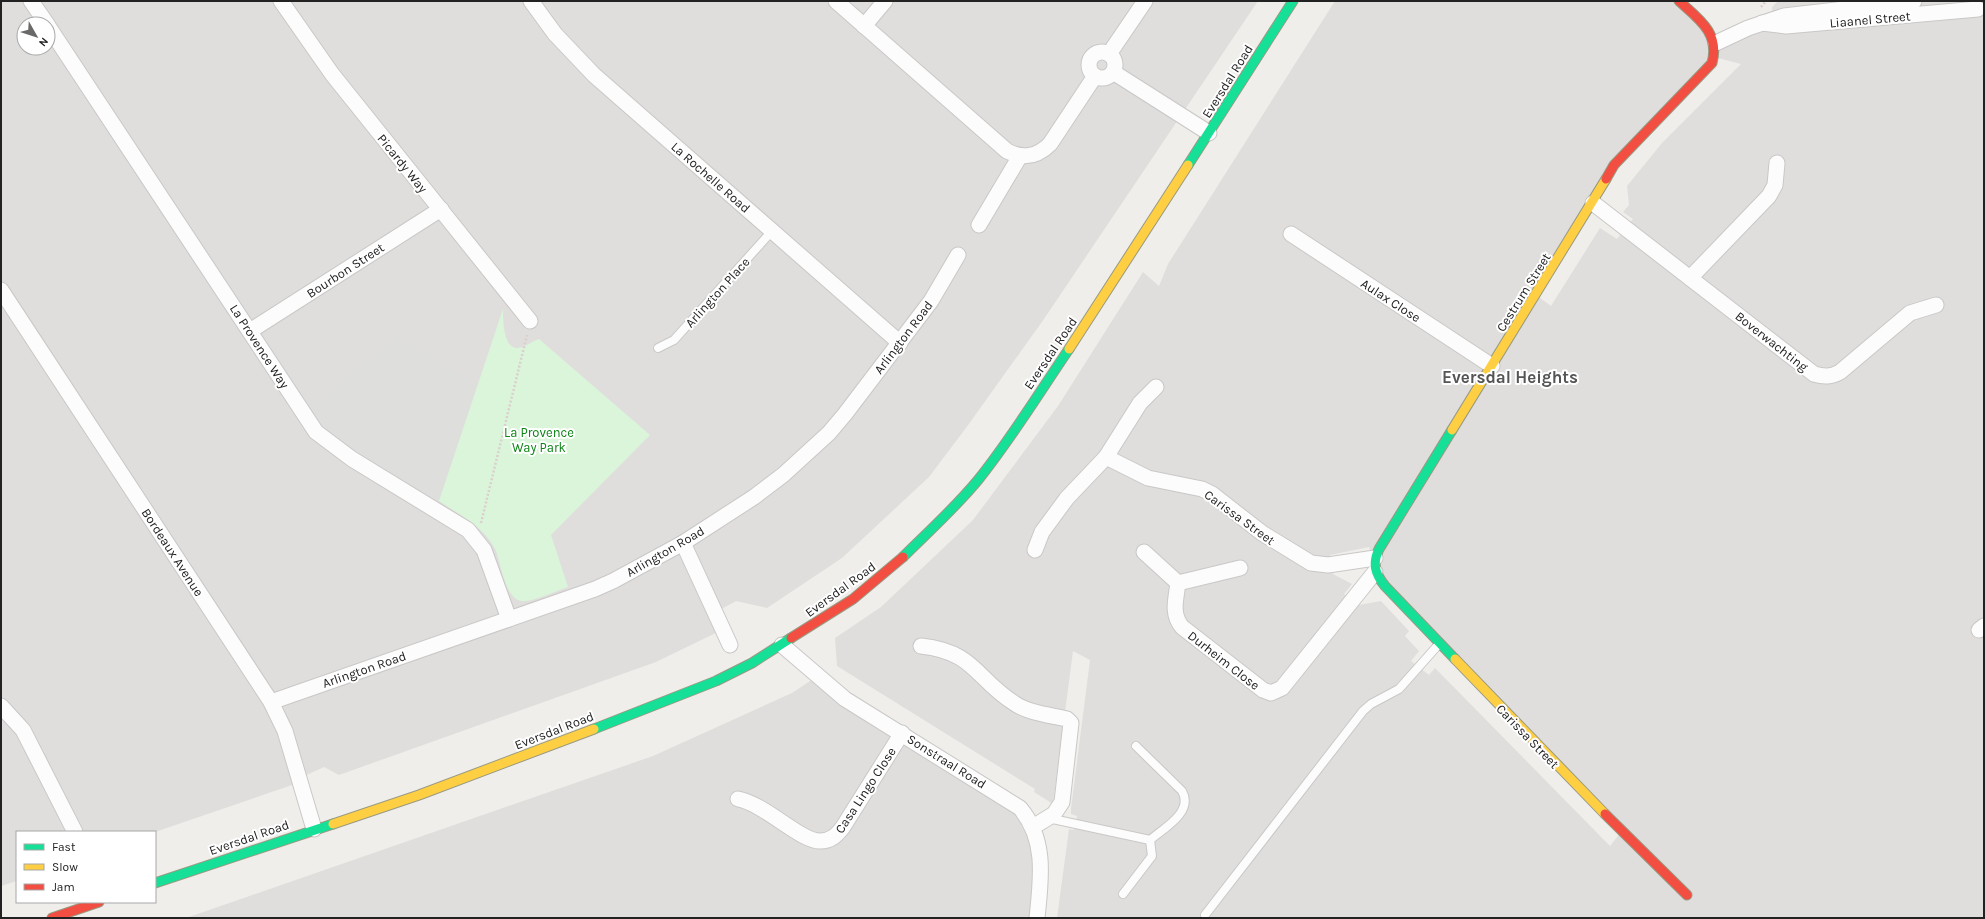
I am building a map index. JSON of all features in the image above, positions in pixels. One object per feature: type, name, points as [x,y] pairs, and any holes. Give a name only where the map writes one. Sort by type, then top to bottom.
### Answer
[{"type":"street","name":"La Provence Way","points":[[31,1],[41,16]]},
{"type":"street","name":"Picardy Way","points":[[281,1],[332,74],[530,321]]},
{"type":"street","name":"La Rochelle Road","points":[[531,1],[555,34],[594,75],[900,343]]},
{"type":"street","points":[[836,1],[1007,151],[1020,156],[1038,153],[1050,144],[1095,76]]},
{"type":"street","points":[[864,26],[886,1]]},
{"type":"street","points":[[1109,54],[1145,1]]},
{"type":"street","name":"Eversdal Road","points":[[156,883],[419,794],[663,703],[716,681],[752,663],[847,603],[881,576],[945,516],[978,480],[1020,422],[1058,365],[1293,1]]},
{"type":"street","points":[[1679,1],[1711,33],[1716,43]]},
{"type":"street","name":"Liaanel Street","points":[[1716,43],[1762,23],[1784,16],[1914,1]]},
{"type":"street","name":"Liaanel Street","points":[[1762,23],[1786,26],[1979,7]]},
{"type":"street","name":"La Provence Way","points":[[56,39],[316,432],[352,459],[458,523],[477,540],[484,550],[509,619]]},
{"type":"street","name":"Cestrum Street","points":[[1375,565],[1492,366],[1593,203],[1614,165],[1708,69],[1715,56],[1716,43]]},
{"type":"street","points":[[1101,52],[1109,54],[1115,64],[1113,72],[1106,77],[1095,76],[1090,69],[1093,57],[1101,52]]},
{"type":"street","points":[[1113,72],[1209,133]]},
{"type":"street","points":[[979,225],[1020,156]]},
{"type":"street","points":[[1690,278],[1769,196],[1775,185],[1777,164]]},
{"type":"street","name":"Boverwachting","points":[[1593,203],[1814,374],[1820,376],[1827,377],[1840,372],[1910,313],[1936,305]]},
{"type":"street","name":"Bourbon Street","points":[[250,331],[441,209]]},
{"type":"street","name":"Aulax Close","points":[[1291,234],[1492,366]]},
{"type":"street","name":"Arlington Road","points":[[271,702],[613,581],[683,543],[754,497],[783,475],[823,438],[846,414],[931,301],[958,255]]},
{"type":"street","name":"Bordeaux Avenue","points":[[1,290],[271,702],[285,731],[314,829]]},
{"type":"street","points":[[1035,550],[1042,532],[1067,498],[1091,475],[1106,457],[1140,403],[1156,387]]},
{"type":"street","name":"Carissa Street","points":[[1106,457],[1148,478],[1202,489],[1212,494],[1268,537],[1311,563],[1375,565],[1382,583],[1577,786],[1687,895]]},
{"type":"street","points":[[683,543],[730,645]]},
{"type":"street","points":[[1144,552],[1178,583],[1240,568]]},
{"type":"street","name":"Durheim Close","points":[[1178,583],[1175,612],[1182,627],[1263,690],[1271,693],[1282,688],[1375,565]]},
{"type":"street","name":"Sonstraal Road","points":[[782,645],[838,693],[1012,802],[1024,813],[1033,827],[1039,845],[1041,873],[1037,918]]},
{"type":"street","points":[[921,646],[946,650],[964,659],[1010,700],[1021,707],[1069,721],[1072,727],[1062,802],[1054,814],[1033,827]]},
{"type":"street","points":[[1,706],[23,730],[74,831]]},
{"type":"street","name":"Casa Lingo Close","points":[[738,799],[758,806],[806,837],[819,841],[834,838],[843,828],[902,733]]},
{"type":"street","points":[[52,918],[96,903]]},
{"type":"lane","name":"Arlington Place","points":[[658,348],[674,340],[772,231]]},
{"type":"lane","points":[[1205,915],[1363,711],[1399,689],[1440,644]]},
{"type":"lane","points":[[1136,746],[1182,791],[1185,798],[1185,806],[1181,813],[1150,840]]},
{"type":"lane","points":[[1048,818],[1150,840]]},
{"type":"lane","points":[[1123,894],[1152,856],[1150,840]]},
{"type":"path","points":[[477,540],[530,321]]},
{"type":"shaded area","points":[[1,1],[1258,1],[1044,319],[966,428],[929,477],[842,558],[767,608],[736,601],[716,612],[724,629],[656,662],[339,775],[324,767],[300,778],[301,782],[156,832],[16,831],[16,881],[1,886]]},
{"type":"shaded area","points":[[1335,1],[1679,1],[1713,38],[1773,20],[1772,7],[1778,1],[1984,1],[1984,918],[1057,918],[1069,829],[1074,830],[1077,816],[1071,814],[1071,809],[1090,660],[1073,651],[1053,804],[1034,792],[1035,789],[837,666],[835,638],[881,607],[973,520],[1058,406],[1143,272],[1159,286],[1168,264]],"holes":[[[1714,57],[1741,64],[1662,143],[1627,186],[1629,205],[1623,212],[1633,219],[1617,239],[1600,228],[1551,306],[1536,295],[1621,156]],[[1369,547],[1381,584],[1621,832],[1610,846],[1435,668],[1429,675],[1411,661],[1419,651],[1405,636],[1409,631],[1381,601],[1359,605],[1344,594],[1352,584],[1333,574],[1330,555]]]},
{"type":"shaded area","points":[[398,337],[478,384],[439,501],[331,434],[319,423],[310,407]]},
{"type":"shaded area","points":[[819,675],[1033,825],[1038,918],[186,918],[653,756],[792,693]]},
{"type":"green space","name":"La Provence Way Park","points":[[503,309],[505,335],[511,346],[516,348],[522,347],[539,339],[650,435],[551,535],[568,587],[525,601],[516,599],[511,594],[504,580],[496,551],[479,528],[439,501]]},
{"type":"traffic: fast","points":[[1188,165],[1293,1]]},
{"type":"traffic: fast","points":[[903,557],[951,510],[978,480],[1013,432],[1069,349]]},
{"type":"traffic: fast","points":[[1452,430],[1379,549],[1375,564],[1377,573],[1385,586],[1455,659]]},
{"type":"traffic: fast","points":[[594,729],[716,681],[752,663],[791,638]]},
{"type":"traffic: fast","points":[[156,883],[333,824]]},
{"type":"traffic: slow","points":[[1069,349],[1188,165]]},
{"type":"traffic: slow","points":[[1452,430],[1606,179]]},
{"type":"traffic: slow","points":[[1455,659],[1605,814]]},
{"type":"traffic: slow","points":[[333,824],[419,795],[594,729]]},
{"type":"traffic: jam","points":[[1606,179],[1614,165],[1712,63],[1714,52],[1710,35],[1694,14],[1679,1]]},
{"type":"traffic: jam","points":[[791,638],[853,599],[903,557]]},
{"type":"traffic: jam","points":[[1605,814],[1687,895]]},
{"type":"traffic: jam","points":[[52,918],[96,903]]},
{"type":"district","name":"Eversdal Heights","points":[[1510,377]]}]
